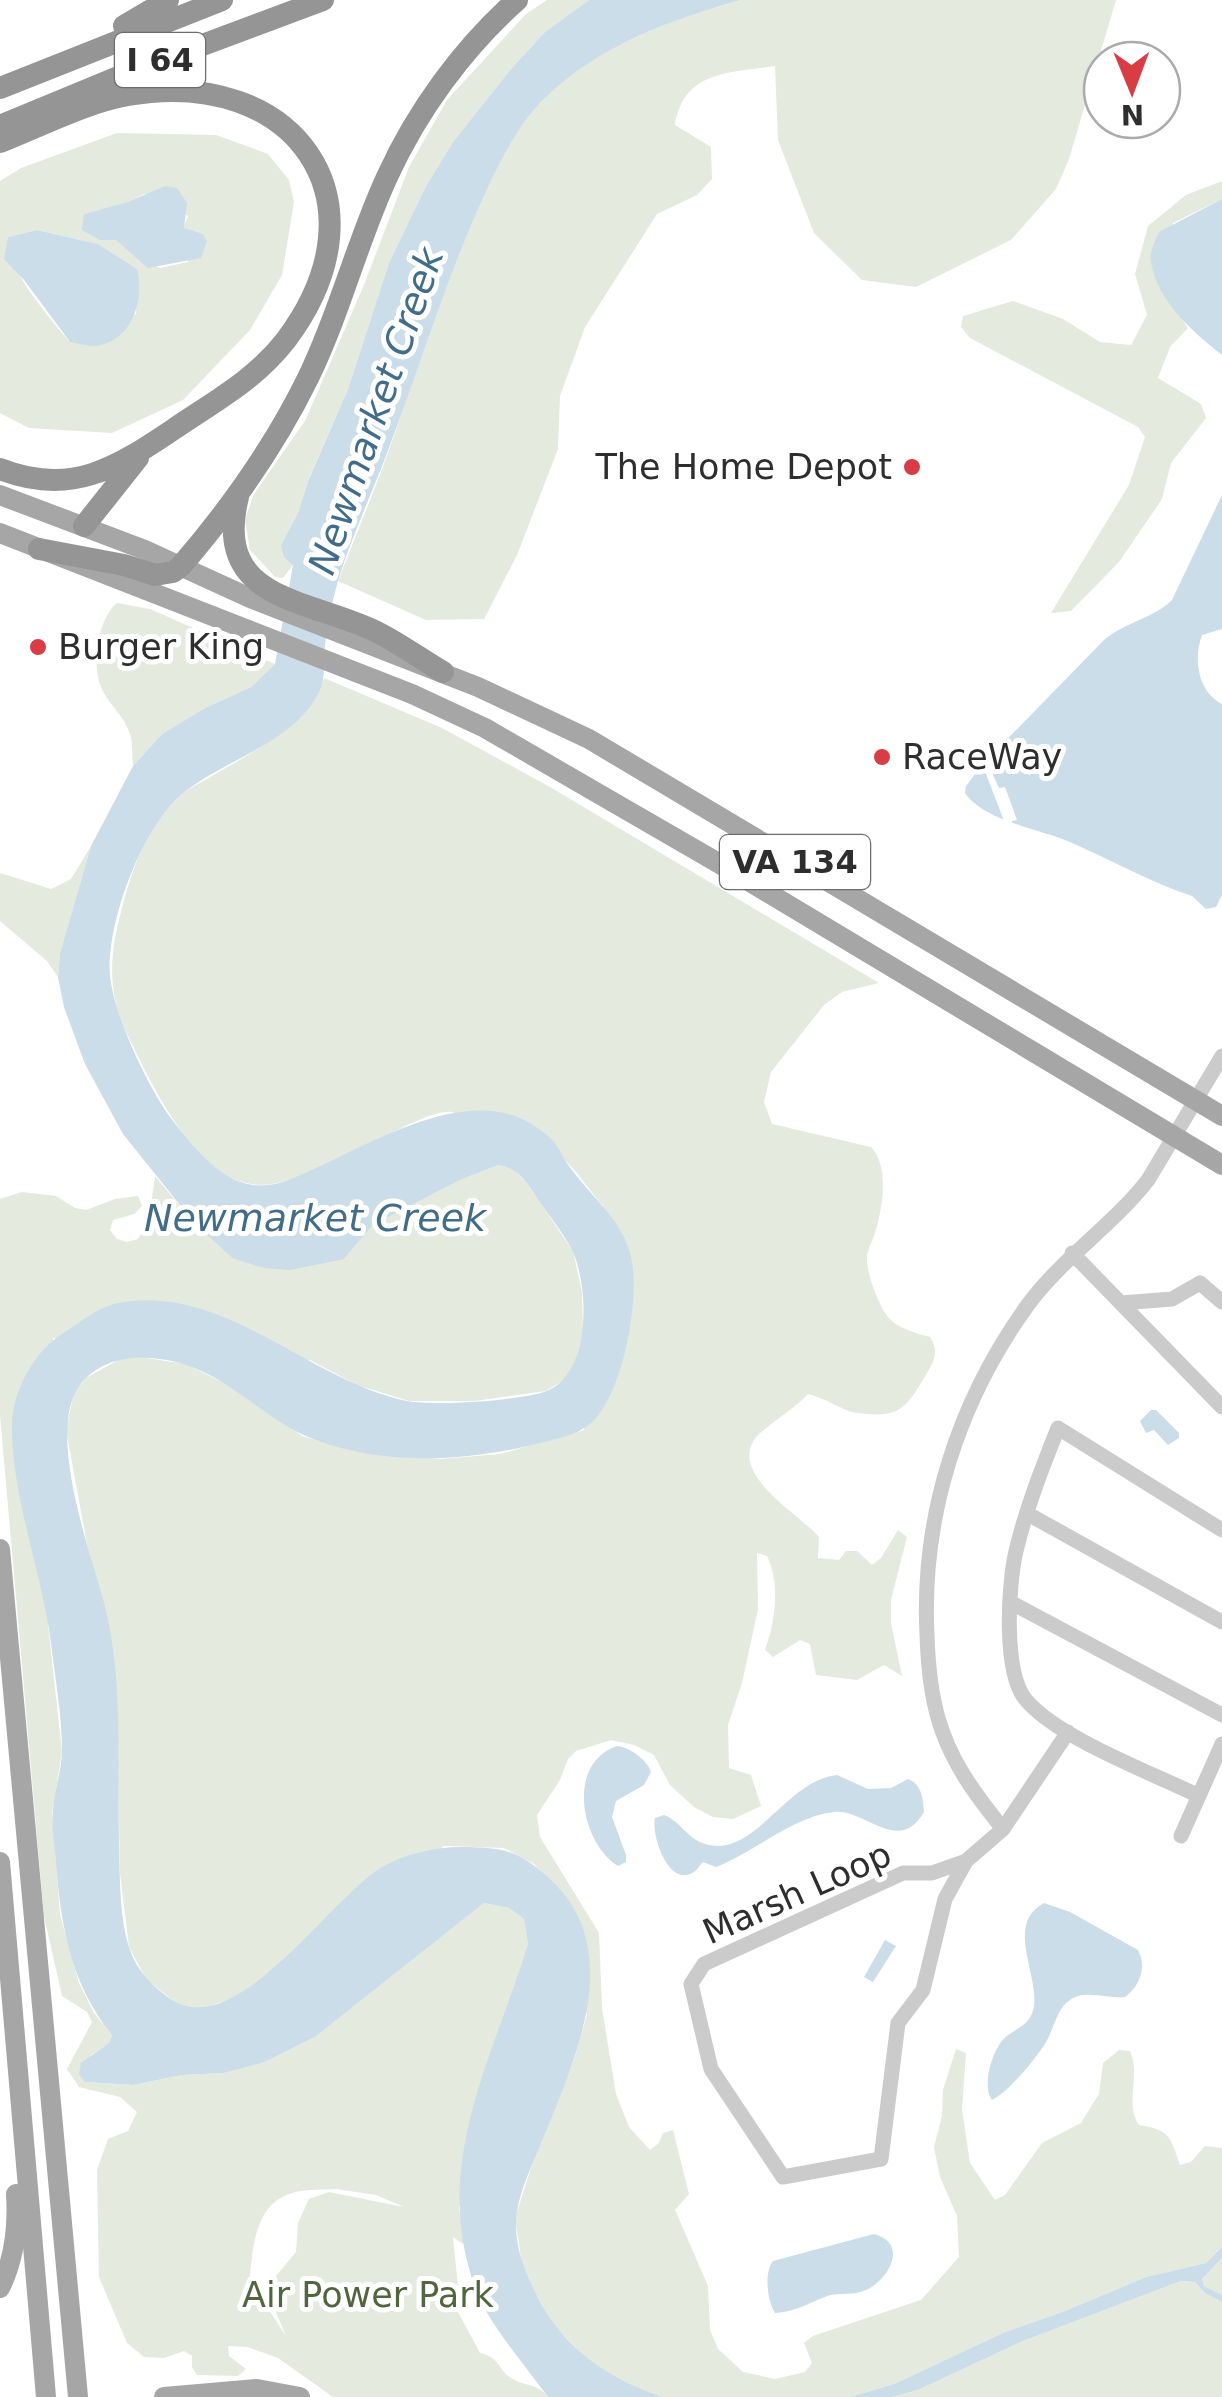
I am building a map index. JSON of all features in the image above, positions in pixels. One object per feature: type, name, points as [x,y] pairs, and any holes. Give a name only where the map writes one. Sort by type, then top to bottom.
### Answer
[{"type":"highway","points":[[70,59],[168,0]]},
{"type":"highway","name":"I 64","points":[[0,88],[222,0]]},
{"type":"highway","name":"I 64","points":[[0,126],[322,0]]},
{"type":"highway","points":[[39,548],[155,575],[182,566],[239,492],[308,378],[387,176],[428,101],[492,22],[517,0]]},
{"type":"highway","points":[[0,142],[105,100],[187,92],[248,104],[291,130],[319,171],[327,197],[326,252],[317,281],[296,325],[266,364],[242,386],[143,452],[100,473],[60,482],[38,481],[0,469]]},
{"type":"highway","points":[[84,526],[143,452]]},
{"type":"highway","points":[[239,492],[232,518],[235,550],[256,584],[276,600],[355,631],[377,632],[443,672]]},
{"type":"main road","points":[[0,494],[276,600]]},
{"type":"main road","name":"VA 134","points":[[0,533],[412,694],[534,756],[1222,1165]]},
{"type":"main road","name":"VA 134","points":[[443,672],[589,739],[1222,1116]]},
{"type":"main road","points":[[0,1549],[78,2397]]},
{"type":"main road","points":[[0,1862],[46,2397]]},
{"type":"main road","points":[[0,2288],[12,2251],[17,2216],[7,2078],[14,2018]]},
{"type":"main road","points":[[164,2397],[257,2389],[300,2397]]},
{"type":"street","points":[[1004,1829],[969,1784],[952,1755],[938,1717],[926,1636],[929,1551],[938,1498],[968,1412],[1028,1306],[1072,1253],[1134,1198],[1148,1180],[1222,1056]]},
{"type":"street","points":[[1072,1253],[1222,1407]]},
{"type":"street","points":[[1121,1303],[1172,1299],[1200,1284],[1222,1302]]},
{"type":"street","points":[[1198,1796],[1068,1732],[1028,1703],[1015,1685],[1009,1654],[1015,1554],[1058,1428],[1222,1530]]},
{"type":"street","points":[[1028,1514],[1222,1622]]},
{"type":"street","points":[[1012,1603],[1222,1714]]},
{"type":"street","name":"Marsh Loop","points":[[966,1861],[945,1899],[924,1990],[898,2023],[882,2159],[783,2176],[710,2069],[691,1984],[704,1964],[902,1873],[932,1873],[966,1861],[1004,1829],[1068,1732]]},
{"type":"street","points":[[1181,1836],[1222,1744]]},
{"type":"green space","points":[[547,0],[589,0],[545,32],[511,69],[453,142],[426,186],[389,263],[348,389],[281,545],[293,565],[283,578],[275,577],[250,550],[245,519],[254,494],[305,421],[364,285],[409,167],[447,100],[526,14]]},
{"type":"green space","points":[[741,0],[1116,0],[1104,40],[1082,40],[1082,115],[1056,189],[1011,240],[916,287],[862,280],[814,233],[778,140],[775,66],[726,73],[699,84],[680,107],[675,125],[711,147],[712,179],[697,195],[657,214],[585,327],[560,396],[558,449],[517,555],[484,619],[426,620],[338,581],[458,251],[500,160],[525,121],[573,74],[617,46],[690,15]]},
{"type":"green space","points":[[117,133],[216,135],[268,154],[289,180],[294,202],[282,275],[250,330],[183,400],[112,433],[29,428],[0,413],[0,181],[21,168]],"holes":[[[144,194],[188,216],[183,228],[188,262],[160,268],[140,259],[84,214],[128,203]],[[37,230],[98,244],[137,269],[136,314],[69,341],[30,292],[9,249],[8,237]]]},
{"type":"green space","points":[[1222,181],[1222,199],[1173,223],[1163,291],[1188,328],[1170,347],[1158,378],[1201,404],[1206,418],[1171,463],[1162,499],[1119,562],[1071,611],[1051,613],[1129,485],[1145,437],[1138,427],[970,338],[961,327],[963,316],[1013,301],[1063,319],[1100,342],[1131,345],[1147,315],[1135,274],[1148,226],[1186,195]]},
{"type":"green space","points":[[117,603],[150,609],[275,664],[251,687],[162,734],[133,766],[130,734],[104,693],[97,672],[100,633]]},
{"type":"green space","points":[[324,678],[442,728],[550,787],[879,983],[842,992],[824,1005],[771,1072],[764,1102],[772,1124],[871,1147],[877,1155],[883,1186],[879,1220],[867,1255],[871,1281],[880,1305],[892,1321],[930,1337],[934,1359],[915,1392],[898,1410],[856,1413],[808,1394],[758,1435],[749,1454],[759,1481],[819,1537],[818,1558],[839,1560],[846,1551],[857,1551],[872,1565],[881,1558],[898,1530],[907,1537],[891,1600],[891,1623],[902,1676],[884,1665],[857,1680],[816,1675],[810,1644],[800,1640],[773,1657],[765,1650],[774,1615],[774,1579],[767,1556],[757,1553],[758,1609],[742,1683],[728,1725],[729,1768],[751,1775],[761,1806],[733,1819],[713,1817],[694,1807],[670,1785],[654,1755],[611,1740],[576,1751],[568,1759],[560,1780],[537,1815],[540,1837],[599,1933],[602,2008],[616,2094],[629,2127],[650,2150],[663,2133],[673,2130],[689,2194],[675,2210],[708,2286],[710,2330],[718,2349],[743,2372],[775,2379],[805,2372],[812,2363],[804,2343],[813,2336],[921,2300],[959,2257],[957,2216],[940,2177],[934,2147],[942,2116],[943,2090],[956,2049],[966,2053],[962,2109],[970,2163],[995,2200],[1005,2195],[1042,2143],[1081,2123],[1099,2094],[1103,2063],[1119,2050],[1130,2051],[1133,2108],[1139,2125],[1168,2136],[1180,2165],[1191,2162],[1205,2146],[1222,2148],[1222,2247],[1206,2263],[1146,2277],[1005,2332],[894,2384],[850,2397],[663,2397],[631,2387],[588,2361],[552,2323],[523,2270],[515,2218],[587,2015],[560,1889],[534,1864],[504,1848],[444,1846],[238,1997],[196,2010],[181,2007],[146,1979],[129,1947],[120,1873],[117,1710],[66,1429],[74,1393],[86,1378],[127,1355],[186,1364],[245,1394],[302,1436],[347,1449],[440,1459],[500,1454],[584,1430],[603,1206],[569,1164],[488,1126],[444,1112],[416,1121],[304,1175],[277,1183],[250,1184],[226,1175],[184,1135],[151,1082],[116,1005],[112,976],[120,916],[141,852],[157,822],[184,793],[277,736],[305,710]]},
{"type":"green space","points":[[91,846],[60,953],[58,977],[47,961],[0,921],[0,873],[51,889],[71,879]]},
{"type":"green space","name":"Air Power Park","points":[[498,1165],[510,1166],[526,1182],[573,1251],[582,1292],[583,1331],[574,1366],[564,1380],[546,1391],[475,1401],[409,1401],[357,1385],[310,1360],[53,1338],[48,1624],[62,1752],[52,1813],[60,1915],[79,1983],[94,2013],[112,2035],[110,2042],[91,2055],[85,2082],[133,2085],[182,2075],[224,2073],[265,2062],[315,2037],[484,1903],[509,1908],[524,1919],[528,1944],[459,2208],[466,2246],[453,2237],[458,2287],[451,2299],[480,2353],[492,2358],[511,2378],[540,2389],[548,2397],[333,2397],[278,2358],[248,2347],[228,2346],[229,2356],[246,2369],[238,2376],[197,2375],[192,2356],[184,2351],[164,2358],[144,2357],[127,2343],[99,2277],[97,2170],[108,2139],[128,2131],[137,2112],[120,2097],[79,2087],[67,2069],[92,2022],[87,2012],[62,1996],[44,1916],[0,1415],[0,1199],[22,1192],[56,1196],[86,1210],[115,1199],[138,1196],[142,1206],[134,1214],[113,1220],[110,1230],[117,1239],[127,1242],[138,1239],[149,1220],[155,1176],[196,1225],[232,1258],[344,1259],[373,1225]],"holes":[[[336,2189],[376,2195],[404,2207],[329,2192],[309,2199],[298,2223],[296,2252],[276,2276],[272,2303],[286,2336],[267,2307],[248,2294],[253,2248],[262,2219],[281,2198],[296,2192]]]},
{"type":"green space","points":[[1222,2258],[1222,2295],[1204,2286],[1202,2279]]},
{"type":"green space","points":[[1181,2281],[1195,2282],[1206,2294],[1222,2302],[1222,2397],[892,2397],[918,2390],[1023,2341]]},
{"type":"water","name":"Newmarket Creek","points":[[589,0],[741,0],[637,36],[589,63],[546,97],[505,152],[461,250],[344,563],[328,622],[320,690],[294,724],[198,782],[166,810],[140,854],[120,905],[110,976],[125,1029],[161,1103],[206,1159],[240,1182],[261,1186],[286,1181],[399,1130],[459,1112],[489,1111],[517,1117],[543,1132],[621,1231],[631,1257],[631,1319],[612,1391],[591,1423],[564,1437],[463,1457],[402,1458],[313,1439],[199,1370],[180,1363],[139,1358],[101,1367],[80,1385],[71,1405],[67,1430],[74,1490],[110,1628],[114,1658],[121,1896],[126,1938],[137,1965],[172,2000],[198,2007],[225,2001],[282,1961],[360,1884],[391,1862],[423,1851],[456,1847],[499,1850],[529,1862],[561,1891],[581,1922],[589,1957],[589,1993],[571,2068],[519,2203],[516,2224],[521,2257],[543,2307],[566,2338],[610,2374],[663,2397],[548,2397],[500,2333],[478,2295],[464,2248],[462,2159],[483,2073],[528,1944],[524,1919],[509,1908],[484,1903],[315,2037],[265,2062],[224,2073],[182,2075],[133,2085],[85,2082],[79,2074],[81,2063],[110,2042],[112,2035],[78,1975],[61,1910],[52,1824],[62,1758],[60,1710],[47,1616],[16,1478],[12,1425],[22,1383],[36,1358],[56,1338],[114,1304],[153,1300],[191,1306],[228,1319],[370,1390],[407,1401],[456,1403],[544,1392],[560,1383],[579,1349],[583,1328],[582,1284],[571,1248],[528,1185],[518,1174],[498,1165],[373,1225],[344,1259],[290,1270],[264,1268],[232,1258],[196,1225],[123,1134],[85,1064],[64,1007],[58,977],[60,953],[91,846],[133,766],[162,734],[251,687],[275,664],[293,565],[284,557],[281,545],[348,389],[389,263],[426,186],[453,142],[511,69],[545,32]]},
{"type":"water","points":[[165,186],[177,188],[187,203],[184,228],[203,234],[207,241],[201,258],[148,268],[116,240],[100,240],[82,230],[84,214],[128,202]]},
{"type":"water","points":[[1222,199],[1222,355],[1169,303],[1151,258],[1159,232]]},
{"type":"water","points":[[37,230],[98,244],[137,269],[137,306],[118,337],[94,346],[70,342],[4,259],[8,237]]},
{"type":"water","points":[[1222,495],[1222,629],[1202,635],[1198,654],[1207,692],[1222,704],[1222,895],[1216,907],[1206,909],[1192,896],[1070,842],[985,811],[965,793],[982,765],[1105,639],[1172,600]]},
{"type":"water","points":[[1156,1410],[1179,1433],[1179,1438],[1168,1445],[1154,1430],[1146,1433],[1140,1421]]},
{"type":"water","points":[[617,1746],[638,1755],[651,1772],[644,1785],[616,1801],[612,1817],[626,1855],[626,1862],[618,1866],[595,1840],[584,1803],[590,1769],[601,1755]]},
{"type":"water","points":[[837,1775],[868,1789],[891,1788],[908,1779],[919,1788],[924,1812],[904,1830],[881,1827],[845,1813],[818,1815],[716,1867],[703,1862],[694,1872],[683,1875],[663,1857],[655,1818],[670,1818],[702,1843],[726,1845],[757,1829],[803,1789]]},
{"type":"water","points":[[1044,1903],[1070,1912],[1138,1950],[1140,1976],[1125,1997],[1083,1995],[1066,2004],[1036,2057],[992,2100],[988,2079],[994,2055],[1001,2042],[1027,2022],[1033,2011],[1026,1925]]},
{"type":"water","points":[[885,1940],[896,1946],[873,1982],[864,1977]]},
{"type":"water","points":[[874,2234],[891,2245],[893,2253],[888,2270],[874,2285],[861,2292],[827,2296],[775,2313],[768,2286],[773,2261]]},
{"type":"water","points":[[1222,2247],[1222,2258],[1202,2279],[1204,2286],[1222,2295],[1222,2302],[1206,2294],[1195,2282],[1181,2281],[1023,2341],[918,2390],[892,2397],[850,2397],[894,2384],[1005,2332],[1146,2277],[1206,2263]]},
{"type":"pier","points":[[989,751],[993,775],[999,788],[1005,787],[1017,820],[1012,821],[1012,828],[1006,826],[986,774],[983,757]]},
{"type":"place","name":"The Home Depot","points":[[912,467]]},
{"type":"place","name":"Burger King","points":[[38,647]]},
{"type":"place","name":"RaceWay","points":[[882,757]]}]
